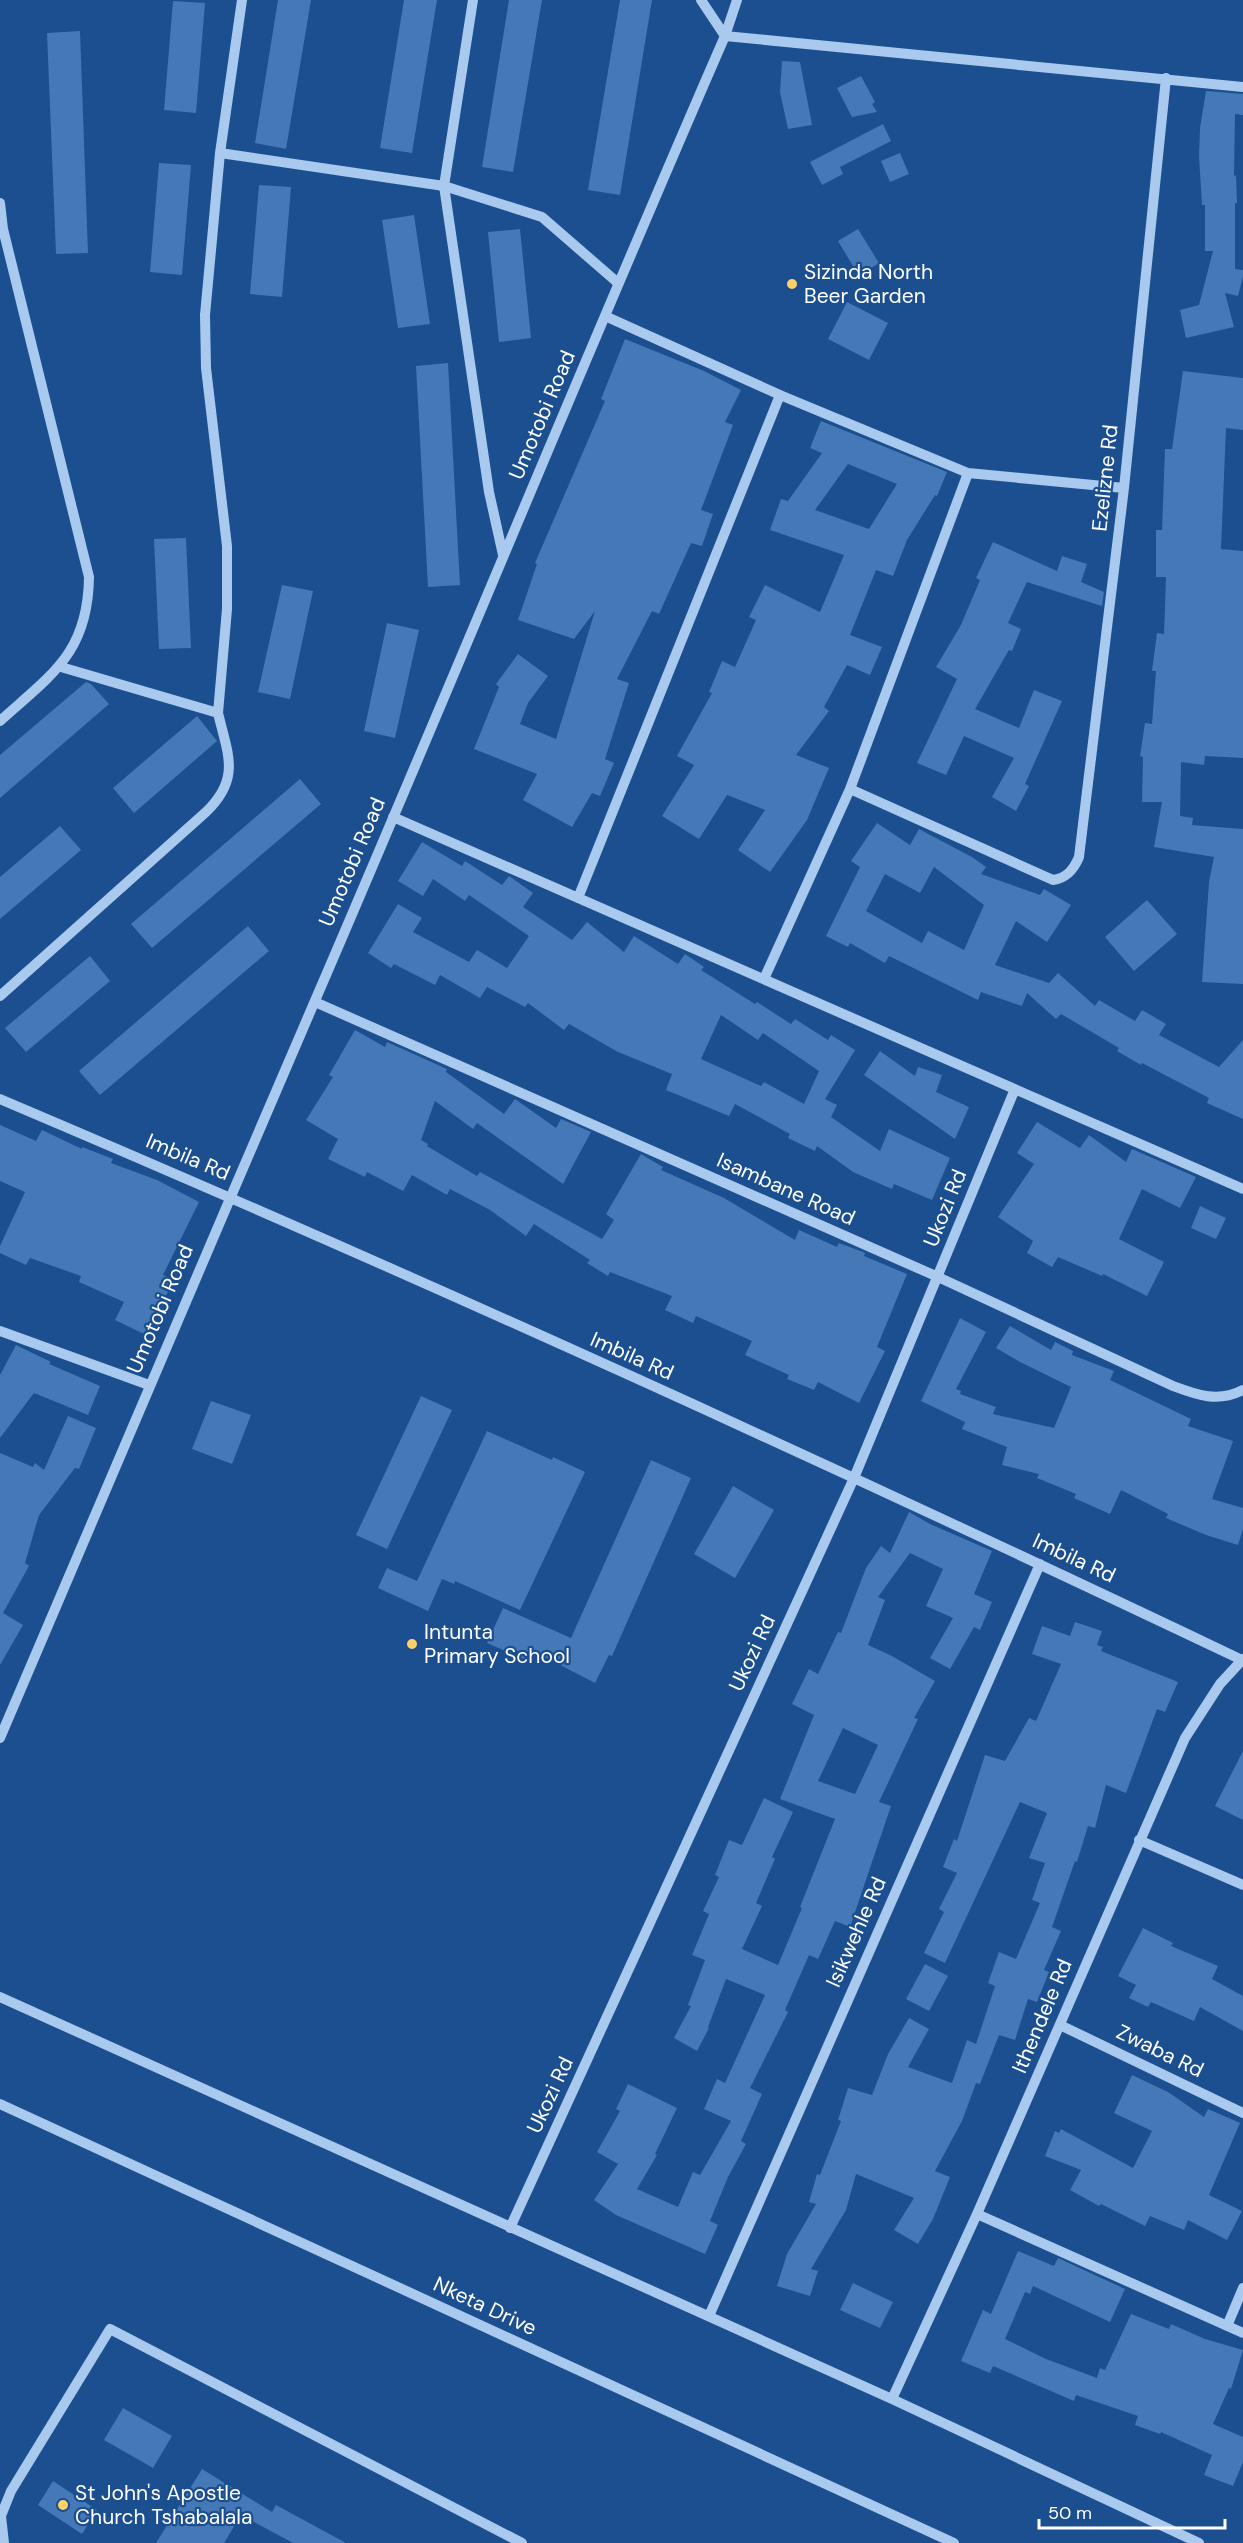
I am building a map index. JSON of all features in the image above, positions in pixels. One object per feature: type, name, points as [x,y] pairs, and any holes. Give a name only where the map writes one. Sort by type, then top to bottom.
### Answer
[{"type":"street","points":[[0,996],[217,801],[226,788],[229,762],[218,713],[227,609],[227,546],[206,368],[205,315],[220,153],[242,0]]},
{"type":"street","points":[[473,0],[444,186],[489,492],[503,555]]},
{"type":"street","points":[[701,0],[725,36],[1243,87]]},
{"type":"street","name":"Umotobi Road","points":[[0,1738],[148,1385],[315,1002],[618,283],[725,36],[736,0]]},
{"type":"street","name":"Ezelizne Rd","points":[[850,789],[1053,880],[1066,877],[1075,867],[1079,857],[1124,488],[1166,78]]},
{"type":"street","points":[[220,153],[444,186],[542,217],[618,283]]},
{"type":"street","points":[[0,203],[3,229],[89,577],[89,602],[82,628],[61,667],[0,721]]},
{"type":"street","points":[[605,316],[780,395],[968,472],[1124,488]]},
{"type":"street","points":[[578,898],[780,395]]},
{"type":"street","points":[[764,979],[850,789],[968,472]]},
{"type":"street","points":[[61,667],[218,713]]},
{"type":"street","points":[[393,817],[1243,1189]]},
{"type":"street","name":"Isambane Road","points":[[315,1002],[938,1277],[1202,1397],[1231,1396],[1243,1390]]},
{"type":"street","name":"Ukozi Rd","points":[[510,2228],[854,1478],[1016,1089]]},
{"type":"street","name":"Imbila Rd","points":[[0,1099],[230,1196],[854,1478],[1243,1660]]},
{"type":"street","points":[[0,1331],[148,1385]]},
{"type":"street","name":"Isikwehle Rd","points":[[708,2316],[1040,1564]]},
{"type":"street","name":"Ithendele Rd","points":[[892,2399],[977,2214],[1185,1738],[1220,1684],[1243,1660]]},
{"type":"street","points":[[1139,1840],[1243,1885]]},
{"type":"street","points":[[0,1997],[892,2399],[1199,2543]]},
{"type":"street","name":"Zwaba Rd","points":[[1060,2025],[1243,2113]]},
{"type":"street","name":"Nketa Drive","points":[[0,2104],[954,2543]]},
{"type":"street","points":[[977,2214],[1243,2333]]},
{"type":"street","points":[[1227,2326],[1243,2288]]},
{"type":"street","points":[[4,2543],[1,2516],[11,2491],[110,2329],[522,2543]]},
{"type":"building","points":[[278,0],[311,0],[286,149],[255,143]]},
{"type":"building","points":[[404,0],[437,0],[412,153],[380,148]]},
{"type":"building","points":[[509,0],[542,0],[513,172],[482,167]]},
{"type":"building","points":[[620,0],[652,0],[620,195],[588,190]]},
{"type":"building","points":[[173,1],[205,3],[196,113],[164,110]]},
{"type":"building","points":[[80,31],[88,253],[56,254],[47,33]]},
{"type":"building","points":[[782,61],[800,62],[812,125],[788,129],[780,92]]},
{"type":"building","points":[[861,76],[875,102],[872,104],[877,112],[852,117],[837,88]]},
{"type":"building","points":[[1206,91],[1243,94],[1243,115],[1235,114],[1234,176],[1236,175],[1237,203],[1235,203],[1235,269],[1243,270],[1243,276],[1238,296],[1225,293],[1234,327],[1186,338],[1180,310],[1199,305],[1213,251],[1205,251],[1205,205],[1202,205],[1199,156],[1200,128]]},
{"type":"building","points":[[883,124],[891,141],[840,167],[843,174],[822,185],[810,162]]},
{"type":"building","points":[[900,153],[909,174],[890,182],[881,161]]},
{"type":"building","points":[[159,163],[191,165],[182,275],[150,272]]},
{"type":"building","points":[[259,185],[291,187],[282,297],[250,294]]},
{"type":"building","points":[[414,215],[430,324],[398,328],[382,220]]},
{"type":"building","points":[[520,229],[531,338],[499,342],[488,232]]},
{"type":"building","points":[[858,229],[879,263],[859,276],[838,241]]},
{"type":"building","points":[[847,302],[888,323],[869,360],[828,339]]},
{"type":"building","points":[[625,339],[704,371],[741,390],[725,422],[733,425],[701,510],[713,514],[702,546],[691,543],[659,614],[652,611],[617,679],[629,683],[605,759],[614,763],[600,796],[592,793],[572,827],[523,800],[537,774],[474,749],[499,687],[496,684],[518,654],[548,676],[528,703],[520,724],[556,739],[595,611],[574,639],[518,620],[537,564],[535,563],[605,401],[601,399]]},
{"type":"building","points":[[448,363],[460,585],[428,587],[416,366]]},
{"type":"building","points":[[1183,371],[1243,378],[1243,430],[1226,428],[1221,549],[1243,551],[1243,758],[1205,756],[1204,765],[1181,762],[1180,816],[1193,818],[1192,825],[1243,829],[1243,984],[1202,982],[1209,882],[1214,857],[1154,847],[1162,802],[1142,802],[1143,757],[1140,756],[1145,723],[1152,724],[1156,671],[1152,671],[1157,633],[1164,634],[1166,577],[1156,577],[1156,530],[1162,530],[1165,449],[1172,449]]},
{"type":"building","points":[[821,421],[947,472],[937,496],[935,495],[907,540],[893,576],[876,570],[850,635],[882,647],[870,675],[847,665],[824,707],[829,711],[796,755],[829,768],[807,820],[770,872],[738,850],[765,810],[727,795],[699,839],[662,816],[694,765],[677,756],[712,693],[709,692],[722,661],[735,667],[756,620],[749,617],[765,585],[820,612],[844,555],[770,530],[781,499],[788,501],[822,453],[810,448]],"holes":[[[848,464],[897,484],[869,529],[815,510]]]},
{"type":"building","points":[[186,538],[191,648],[159,649],[154,539]]},
{"type":"building","points":[[993,542],[1057,571],[1062,556],[1087,564],[1081,582],[1104,592],[1102,606],[1027,582],[1008,623],[1021,629],[1012,651],[1009,650],[975,709],[1019,728],[1034,690],[1062,701],[1025,784],[1029,786],[1016,811],[992,797],[1014,758],[964,736],[946,775],[917,763],[957,679],[936,667],[961,625],[980,580],[976,578]]},
{"type":"building","points":[[282,585],[313,591],[290,699],[258,692]]},
{"type":"building","points":[[387,623],[419,630],[395,738],[364,731]]},
{"type":"building","points":[[86,682],[91,684],[109,704],[0,798],[0,755]]},
{"type":"building","points":[[197,716],[217,741],[134,813],[113,788]]},
{"type":"building","points":[[300,779],[321,804],[152,948],[131,924]]},
{"type":"building","points":[[877,823],[910,845],[919,829],[986,867],[981,874],[1040,895],[1044,889],[1071,905],[1047,942],[1016,921],[995,965],[1049,983],[1058,973],[1095,1006],[1099,1000],[1135,1021],[1142,1010],[1166,1024],[1159,1035],[1219,1067],[1243,1040],[1243,1119],[1207,1103],[1209,1098],[1142,1063],[1141,1065],[1117,1051],[1119,1048],[1061,1014],[1056,1019],[1027,993],[1022,1006],[981,992],[978,1000],[889,956],[885,963],[850,943],[848,947],[826,936],[860,867],[851,861]],"holes":[[[934,867],[984,905],[964,950],[928,931],[922,943],[866,911],[885,874],[920,893]]]},
{"type":"building","points":[[60,826],[81,850],[0,919],[0,877]]},
{"type":"building","points":[[422,842],[462,866],[465,861],[502,885],[509,876],[533,893],[523,907],[572,940],[587,922],[624,952],[634,936],[678,964],[685,954],[704,967],[701,970],[791,1024],[795,1019],[828,1040],[831,1035],[855,1050],[825,1099],[837,1105],[831,1117],[880,1151],[889,1129],[950,1158],[932,1200],[894,1184],[892,1189],[853,1172],[817,1146],[815,1151],[788,1138],[790,1134],[735,1104],[729,1116],[666,1090],[672,1074],[618,1052],[569,1024],[564,1030],[528,1003],[525,1007],[487,987],[480,998],[440,975],[435,985],[394,964],[391,968],[368,953],[398,904],[422,918],[413,932],[469,962],[477,950],[507,968],[529,936],[469,895],[465,901],[433,879],[423,896],[398,881]],"holes":[[[721,1015],[758,1040],[763,1033],[819,1071],[804,1104],[764,1082],[761,1086],[701,1059]]]},
{"type":"building","points":[[1147,900],[1177,934],[1134,971],[1105,937]]},
{"type":"building","points":[[248,926],[269,951],[100,1095],[79,1071]]},
{"type":"building","points":[[90,956],[110,981],[26,1052],[5,1028]]},
{"type":"building","points":[[355,1030],[385,1047],[387,1042],[447,1069],[446,1072],[504,1114],[515,1099],[556,1128],[561,1119],[591,1132],[563,1184],[477,1123],[473,1129],[435,1101],[421,1140],[428,1144],[427,1146],[477,1176],[480,1172],[602,1239],[614,1220],[606,1214],[641,1154],[663,1167],[661,1170],[724,1198],[795,1240],[799,1230],[837,1247],[839,1243],[863,1252],[864,1256],[907,1274],[877,1347],[885,1351],[859,1403],[818,1382],[814,1390],[787,1379],[789,1375],[745,1355],[752,1341],[696,1316],[693,1323],[665,1310],[672,1296],[610,1272],[608,1276],[587,1263],[590,1260],[534,1224],[526,1236],[490,1210],[450,1189],[447,1195],[412,1175],[403,1191],[367,1172],[365,1177],[328,1159],[338,1139],[306,1120],[333,1077],[329,1075]]},
{"type":"building","points":[[880,1051],[915,1076],[918,1067],[942,1075],[936,1092],[969,1107],[955,1139],[864,1075]]},
{"type":"building","points":[[1037,1122],[1080,1148],[1089,1135],[1126,1162],[1132,1149],[1196,1177],[1180,1208],[1142,1189],[1119,1239],[1164,1262],[1147,1296],[1103,1274],[1102,1276],[1058,1257],[1052,1267],[1027,1253],[1033,1241],[998,1217],[1034,1164],[1017,1153]]},
{"type":"building","points":[[0,1125],[36,1141],[42,1130],[82,1149],[82,1147],[113,1159],[111,1163],[157,1180],[199,1202],[163,1275],[174,1280],[146,1335],[115,1320],[124,1302],[79,1282],[81,1276],[30,1258],[26,1265],[0,1253],[0,1246],[25,1192],[0,1181]]},
{"type":"building","points":[[1200,1206],[1226,1218],[1216,1239],[1191,1228]]},
{"type":"building","points":[[960,1318],[986,1332],[956,1389],[961,1391],[960,1394],[996,1407],[993,1414],[1054,1428],[1071,1387],[996,1348],[1010,1326],[1051,1350],[1055,1342],[1073,1351],[1072,1355],[1114,1371],[1110,1380],[1191,1419],[1188,1426],[1233,1441],[1212,1499],[1243,1508],[1243,1529],[1238,1545],[1206,1535],[1166,1518],[1168,1514],[1121,1490],[1110,1514],[1074,1498],[1076,1494],[1037,1478],[1039,1474],[1002,1465],[1007,1447],[962,1429],[965,1422],[921,1401]]},
{"type":"building","points":[[16,1345],[51,1362],[49,1364],[100,1386],[88,1415],[34,1393],[0,1438],[0,1375]]},
{"type":"building","points":[[421,1396],[452,1410],[387,1549],[356,1535]]},
{"type":"building","points":[[211,1401],[251,1415],[232,1464],[192,1449]]},
{"type":"building","points":[[68,1416],[96,1428],[79,1469],[75,1468],[39,1515],[25,1563],[29,1566],[3,1613],[23,1625],[0,1665],[0,1453],[33,1467],[35,1463],[44,1470]]},
{"type":"building","points":[[487,1431],[585,1472],[520,1610],[455,1581],[454,1584],[442,1579],[428,1611],[378,1588],[387,1568],[417,1581]]},
{"type":"building","points":[[651,1460],[691,1478],[612,1656],[609,1655],[595,1683],[531,1650],[526,1660],[487,1643],[503,1608],[571,1638]]},
{"type":"building","points":[[733,1486],[774,1510],[735,1578],[694,1554]]},
{"type":"building","points":[[909,1512],[930,1524],[992,1551],[974,1594],[992,1602],[980,1630],[974,1627],[950,1669],[930,1658],[953,1618],[926,1606],[943,1569],[910,1553],[878,1597],[885,1600],[868,1645],[935,1681],[914,1718],[918,1719],[879,1802],[891,1806],[850,1927],[835,1921],[818,1959],[809,1955],[785,2010],[788,2012],[750,2088],[762,2094],[741,2141],[746,2144],[728,2177],[710,2221],[718,2225],[705,2254],[616,2215],[594,2200],[618,2164],[597,2152],[620,2111],[616,2109],[628,2084],[677,2108],[655,2154],[657,2155],[637,2189],[678,2207],[693,2172],[700,2175],[731,2121],[704,2109],[717,2079],[725,2083],[765,1995],[726,1979],[709,2028],[697,2051],[674,2038],[691,2006],[688,2005],[705,1960],[692,1955],[709,1914],[703,1911],[719,1877],[715,1875],[729,1840],[742,1845],[764,1798],[793,1812],[772,1857],[775,1859],[756,1903],[762,1906],[742,1949],[778,1965],[835,1819],[780,1799],[814,1715],[792,1704],[809,1669],[818,1674],[838,1632],[841,1633],[866,1568],[881,1546],[890,1553]],"holes":[[[843,1728],[878,1745],[855,1794],[818,1781]]]},
{"type":"building","points":[[1075,1622],[1102,1631],[1097,1645],[1103,1647],[1101,1651],[1178,1682],[1165,1712],[1157,1709],[1126,1793],[1106,1785],[1095,1828],[1088,1826],[1052,1927],[1061,1931],[1044,1970],[1049,1972],[1037,2002],[1028,1999],[1015,2040],[999,2035],[980,2084],[976,2083],[962,2121],[935,2171],[950,2177],[933,2219],[918,2244],[894,2230],[914,2198],[856,2174],[846,2210],[811,2269],[818,2271],[810,2296],[777,2286],[787,2254],[816,2204],[809,2202],[817,2174],[820,2175],[841,2121],[838,2120],[848,2088],[872,2095],[888,2054],[909,2018],[929,2029],[908,2067],[952,2083],[967,2040],[976,2044],[995,1986],[988,1983],[999,1952],[1016,1959],[1040,1903],[1032,1900],[1045,1863],[1029,1858],[1047,1813],[1020,1802],[945,1963],[924,1953],[944,1912],[939,1909],[957,1873],[943,1867],[954,1839],[957,1841],[985,1755],[1005,1761],[1029,1718],[1036,1721],[1061,1664],[1032,1654],[1042,1626],[1070,1636]]},
{"type":"building","points":[[1243,1751],[1243,1820],[1215,1806]]},
{"type":"building","points":[[1143,1928],[1173,1943],[1171,1946],[1218,1966],[1212,1979],[1243,1996],[1243,2031],[1200,2007],[1194,2021],[1151,2002],[1148,2007],[1129,1998],[1136,1985],[1118,1976]]},
{"type":"building","points":[[925,1964],[948,1976],[929,2011],[906,1999]]},
{"type":"building","points":[[1132,2075],[1168,2092],[1204,2117],[1208,2109],[1240,2123],[1209,2195],[1242,2211],[1227,2240],[1188,2220],[1184,2230],[1150,2216],[1145,2226],[1101,2204],[1099,2206],[1070,2190],[1081,2170],[1045,2156],[1055,2131],[1059,2133],[1061,2129],[1133,2168],[1152,2131],[1114,2113]]},
{"type":"building","points":[[1018,2251],[1054,2266],[1058,2258],[1125,2289],[1110,2322],[1033,2286],[1030,2294],[1025,2292],[1005,2339],[1046,2359],[1097,2378],[1100,2368],[1105,2370],[1131,2314],[1169,2329],[1171,2324],[1205,2339],[1243,2350],[1231,2389],[1229,2388],[1213,2424],[1243,2437],[1243,2462],[1233,2486],[1204,2475],[1212,2455],[1161,2432],[1160,2434],[1135,2425],[1138,2416],[1076,2395],[1074,2401],[993,2366],[990,2373],[961,2361],[983,2310],[991,2314]]},
{"type":"building","points":[[853,2283],[893,2302],[880,2328],[840,2310]]},
{"type":"building","points":[[123,2408],[172,2436],[153,2468],[104,2440]]},
{"type":"building","points":[[202,2469],[272,2512],[276,2505],[346,2543],[293,2543],[241,2515],[224,2543],[156,2543]]},
{"type":"building","name":"St John's Apostle Church Tshabalala","points":[[53,2481],[97,2510],[82,2534],[38,2505]]},
{"type":"place","name":"Sizinda North Beer Garden","points":[[792,284]]},
{"type":"place","name":"Intunta Primary School","points":[[412,1644]]},
{"type":"place","name":"St John's Apostle Church Tshabalala","points":[[63,2505]]}]
